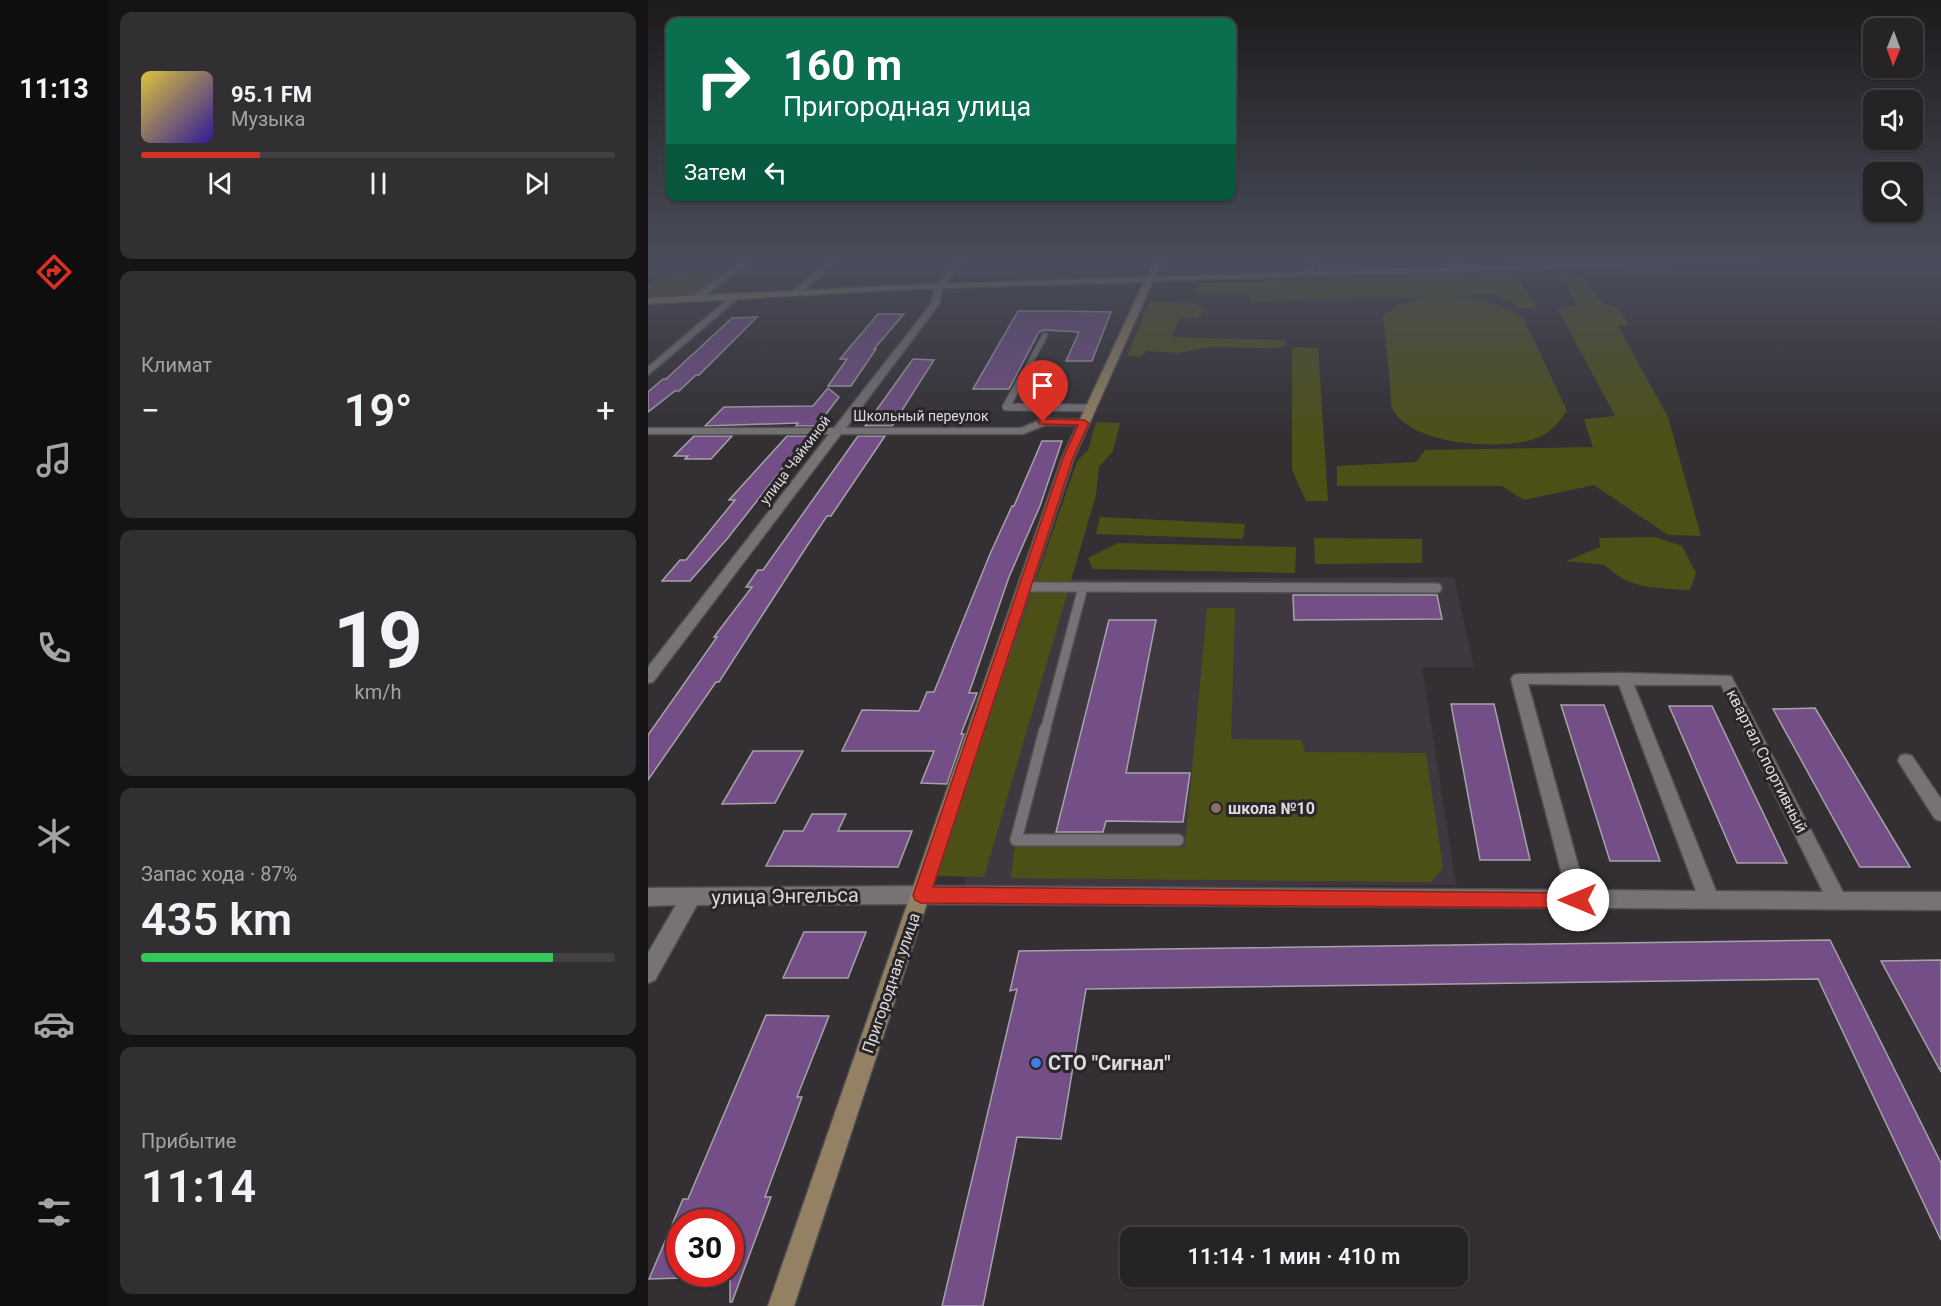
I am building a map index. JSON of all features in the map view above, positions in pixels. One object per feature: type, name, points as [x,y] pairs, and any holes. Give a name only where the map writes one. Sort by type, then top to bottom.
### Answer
[{"type":"main road","name":"Пригородная улица","points":[[781,1306],[1068,458],[1132,320]]},
{"type":"street","points":[[648,372],[710,320]]},
{"type":"street","name":"улица Чайкиной","points":[[648,678],[923,320]]},
{"type":"street","name":"Школьный переулок","points":[[648,431],[1023,431],[1043,422],[1084,423]]},
{"type":"street","points":[[1624,678],[1709,899]]},
{"type":"street","name":"квартал Спортивный","points":[[1578,900],[1519,679],[1726,680],[1837,900]]},
{"type":"street","points":[[1906,761],[1941,814]]},
{"type":"street","points":[[921,895],[1941,901]]},
{"type":"street","name":"улица Энгельса","points":[[648,897],[921,895]]},
{"type":"street","points":[[648,973],[691,897]]},
{"type":"lane","points":[[1045,335],[1006,407],[1091,408]]},
{"type":"lane","points":[[1024,587],[1437,588]]},
{"type":"lane","points":[[1083,587],[1016,840],[1178,840]]},
{"type":"shaded area","points":[[1142,320],[1179,320],[1171,337],[1284,340],[1287,345],[1275,348],[1211,347],[1178,353],[1147,351],[1139,357],[1127,356]]},
{"type":"shaded area","points":[[1383,320],[1524,320],[1567,411],[1554,427],[1537,438],[1503,444],[1458,442],[1417,431],[1402,421],[1392,408]]},
{"type":"shaded area","points":[[1564,320],[1626,320],[1629,325],[1618,326],[1668,417],[1701,536],[1668,535],[1594,485],[1524,500],[1502,486],[1337,486],[1337,466],[1416,462],[1425,450],[1593,447],[1584,419],[1615,416]]},
{"type":"shaded area","points":[[1292,347],[1318,348],[1328,501],[1306,501],[1292,470]]},
{"type":"shaded area","points":[[1096,422],[1120,423],[1113,451],[1099,467],[1096,495],[984,877],[934,876],[1077,461],[1088,450]]},
{"type":"shaded area","points":[[1100,517],[1245,524],[1243,539],[1096,534]]},
{"type":"shaded area","points":[[1655,537],[1682,546],[1696,573],[1690,590],[1644,586],[1624,579],[1605,565],[1566,561],[1600,547],[1599,538]]},
{"type":"shaded area","points":[[1314,538],[1422,539],[1422,563],[1315,564]]},
{"type":"shaded area","points":[[1118,543],[1296,547],[1295,573],[1093,569],[1088,558]]},
{"type":"shaded area","name":"школа №10","points":[[1454,577],[1474,667],[1422,667],[1456,885],[963,887],[1058,579]]},
{"type":"shaded area","points":[[1207,608],[1235,608],[1231,739],[1301,740],[1305,752],[1426,753],[1443,868],[1431,882],[1011,878],[1015,844],[1185,847]]},
{"type":"building","points":[[730,320],[754,320],[699,375],[648,412],[648,392],[666,379]]},
{"type":"building","points":[[873,320],[899,320],[874,349],[876,349],[851,386],[828,386],[847,359],[840,359]]},
{"type":"building","points":[[1013,320],[1108,320],[1092,361],[1066,361],[1079,332],[1044,330],[1039,332],[1009,389],[973,389]]},
{"type":"building","points":[[913,359],[934,360],[892,426],[865,426]]},
{"type":"building","points":[[828,388],[839,397],[817,426],[796,426],[798,423],[705,426],[724,407],[813,406]]},
{"type":"building","points":[[694,436],[732,436],[711,459],[685,459],[688,456],[674,456]]},
{"type":"building","points":[[787,436],[808,436],[727,539],[690,581],[662,581],[680,560],[686,560],[735,500],[729,500]]},
{"type":"building","points":[[858,436],[885,436],[831,516],[827,516],[719,682],[716,682],[648,780],[648,735],[717,637],[714,637],[752,587],[746,587],[758,570],[763,570]]},
{"type":"building","points":[[1042,441],[1062,441],[1040,506],[1009,577],[969,693],[977,693],[961,734],[964,734],[947,784],[921,783],[934,751],[842,751],[862,710],[919,711],[927,692],[934,692],[990,554]]},
{"type":"building","points":[[1293,595],[1437,595],[1442,619],[1294,620]]},
{"type":"building","name":"школа №10","points":[[1109,620],[1156,620],[1126,773],[1190,773],[1183,822],[1106,821],[1103,832],[1056,832]]},
{"type":"building","points":[[1451,704],[1494,704],[1530,860],[1480,860]]},
{"type":"building","points":[[1561,705],[1604,705],[1660,861],[1610,861]]},
{"type":"building","points":[[1669,706],[1712,706],[1787,863],[1737,863]]},
{"type":"building","points":[[1815,708],[1910,867],[1860,867],[1773,709]]},
{"type":"building","points":[[753,751],[803,751],[775,803],[722,804]]},
{"type":"building","points":[[812,814],[846,814],[838,831],[912,831],[898,867],[766,866],[784,831],[803,831]]},
{"type":"building","points":[[804,932],[866,932],[848,978],[783,978]]},
{"type":"building","points":[[1830,940],[1941,1163],[1941,1240],[1818,979],[1086,989],[1061,1139],[1017,1137],[983,1306],[942,1306],[1017,989],[1010,991],[1019,951]]},
{"type":"building","points":[[1941,960],[1941,1072],[1881,961]]},
{"type":"building","points":[[766,1015],[829,1016],[797,1097],[802,1097],[765,1197],[771,1197],[744,1270],[744,1209],[679,1209],[683,1199],[688,1199]]},
{"type":"building","points":[[666,1239],[666,1278],[649,1279]]},
{"type":"building","points":[[730,1287],[738,1287],[732,1302],[730,1302]]},
{"type":"place","name":"школа №10","points":[[1216,808]]},
{"type":"place","name":"СТО \"Сигнал\"","points":[[1036,1063]]},
{"type":"route","points":[[1043,422],[1084,423],[1068,458],[921,895],[1578,900]]}]
